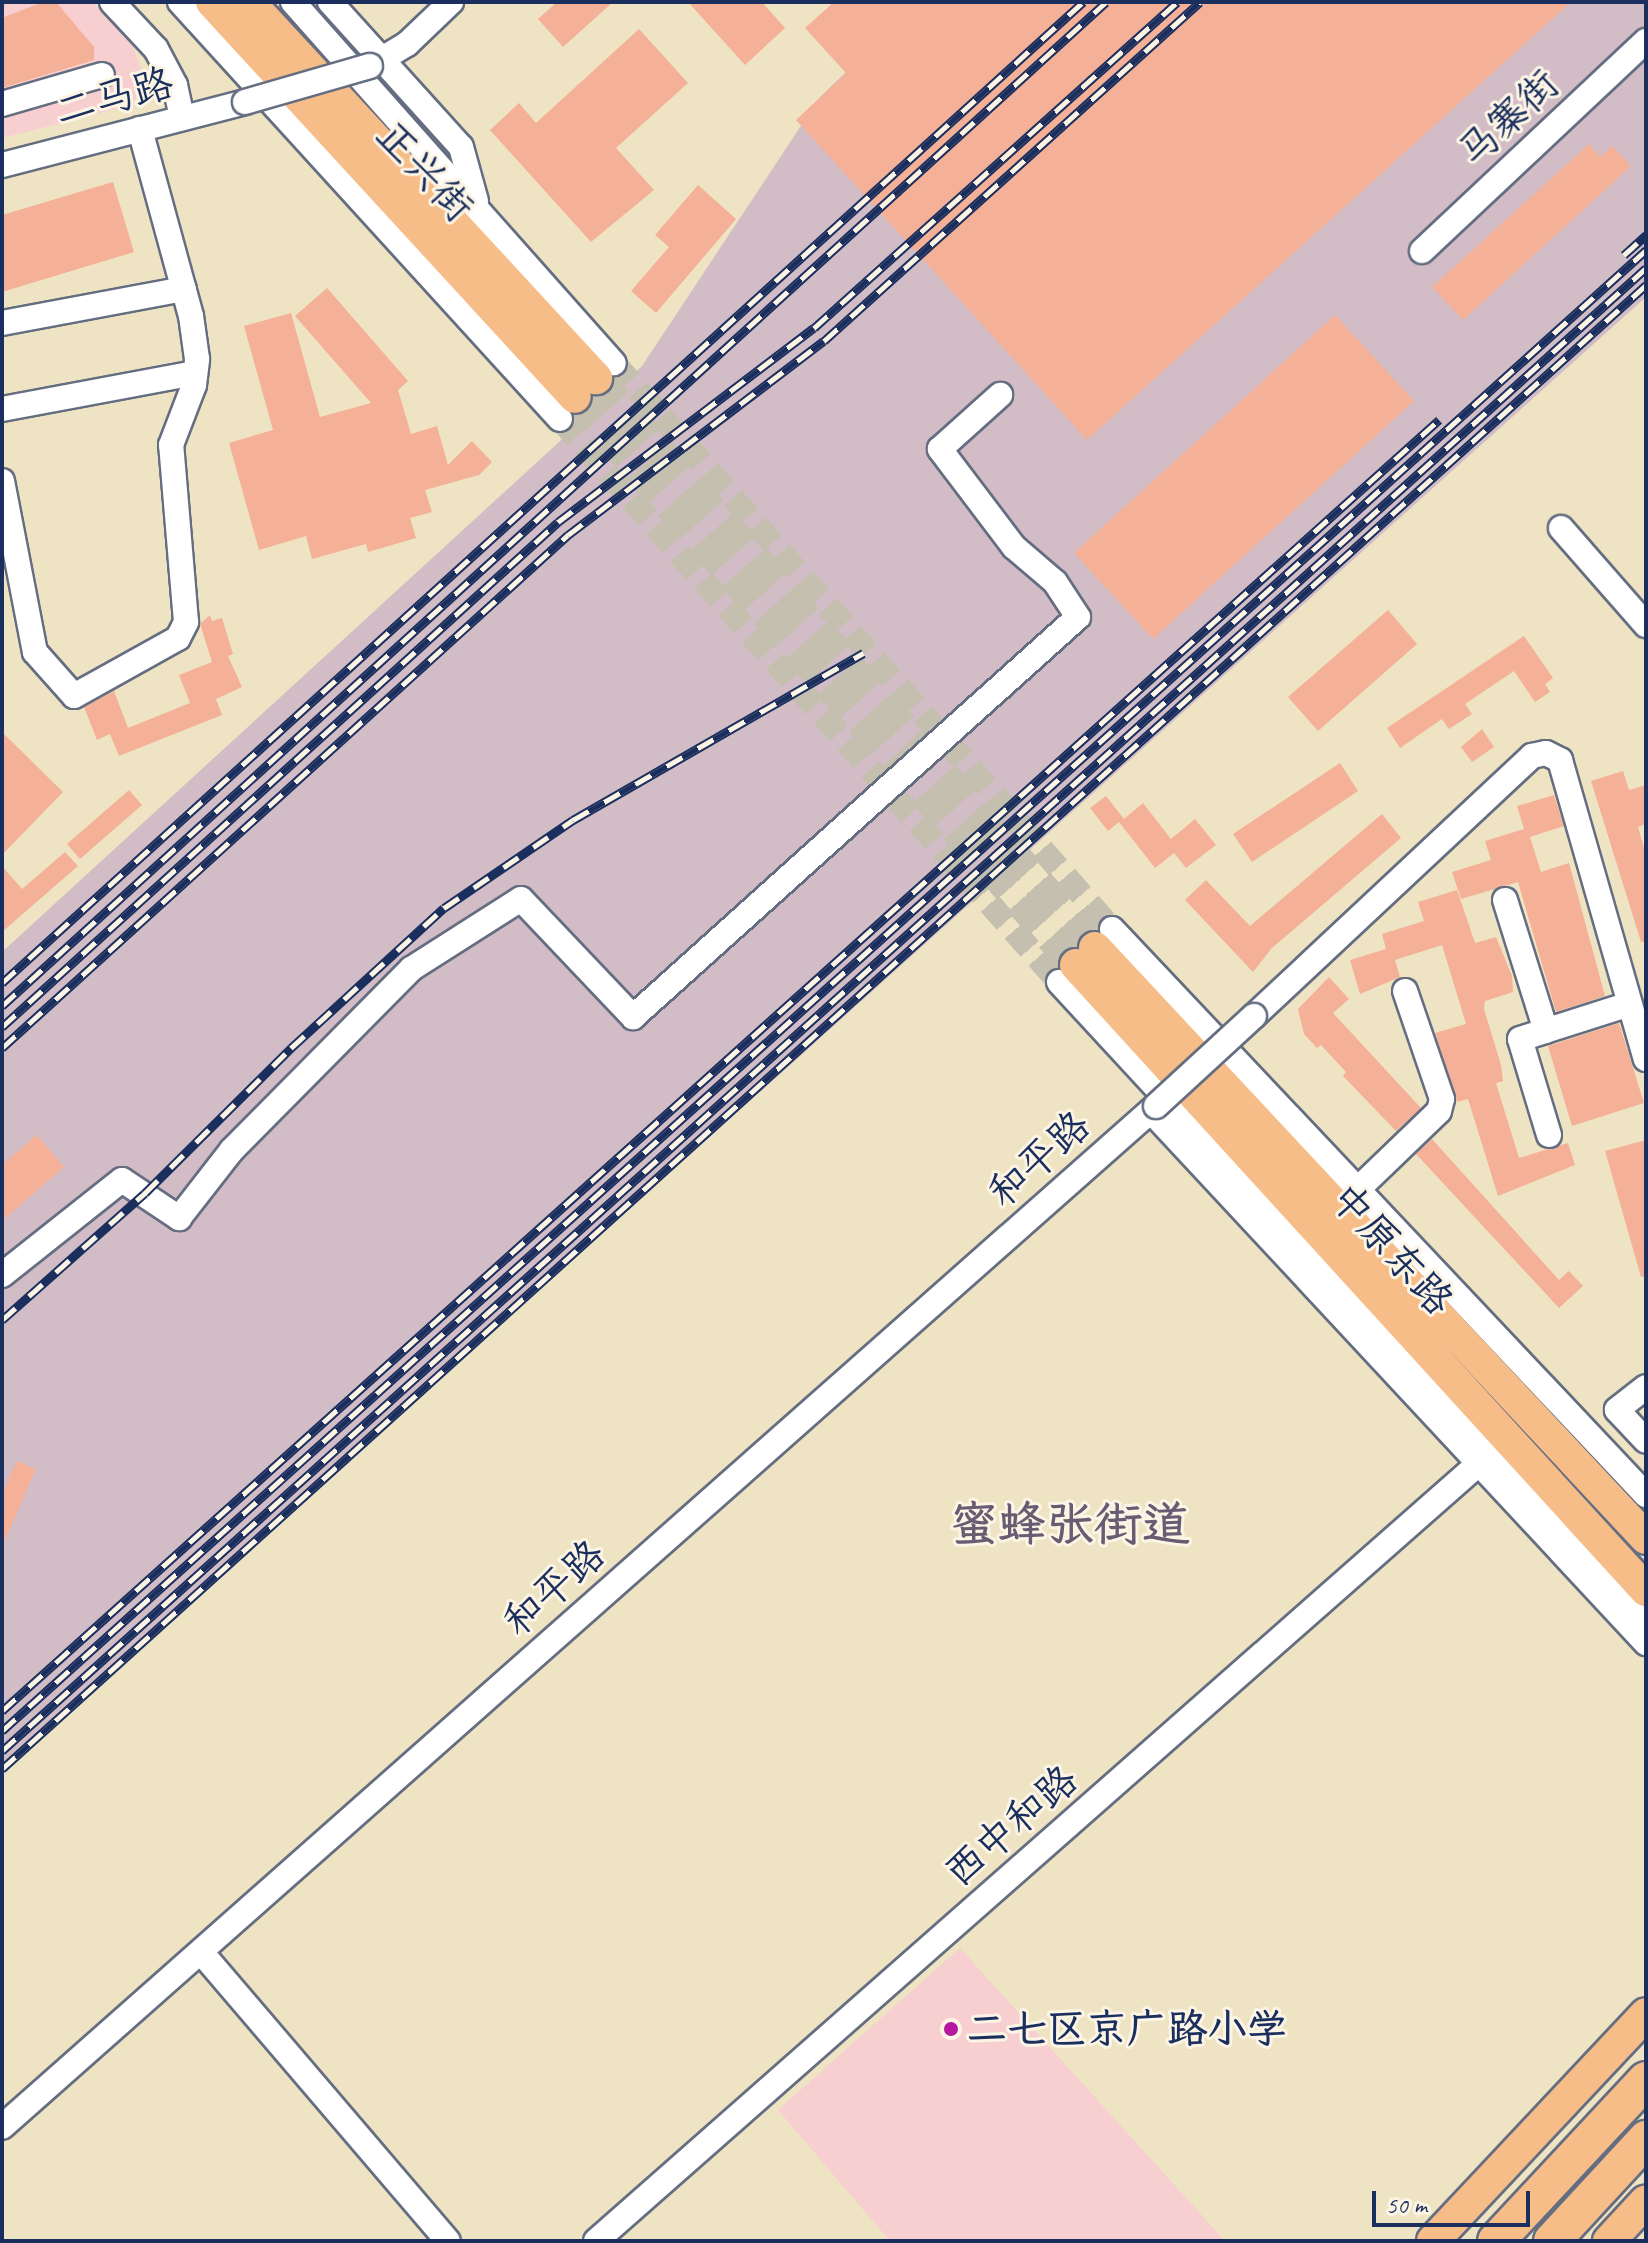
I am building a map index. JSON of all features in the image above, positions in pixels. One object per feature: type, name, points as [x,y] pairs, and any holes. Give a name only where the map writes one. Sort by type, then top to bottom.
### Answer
[{"type":"highway","points":[[1496,2241],[1646,2080]]},
{"type":"highway","points":[[1552,2241],[1646,2139]]},
{"type":"main road","name":"正兴街","points":[[212,2],[587,390]]},
{"type":"main road","name":"正兴街","points":[[249,2],[587,390]]},
{"type":"main road","name":"中原东路","points":[[1086,956],[1646,1538]]},
{"type":"main road","name":"中原东路","points":[[1086,956],[1646,1590]]},
{"type":"main road","points":[[1433,2241],[1646,2014]]},
{"type":"main road","points":[[1609,2241],[1646,2201]]},
{"type":"street","points":[[112,2],[156,49],[175,85],[182,118]]},
{"type":"street","points":[[180,2],[587,390]]},
{"type":"street","points":[[293,2],[477,207],[587,390]]},
{"type":"street","points":[[330,2],[377,62],[461,147],[477,207]]},
{"type":"street","points":[[377,62],[451,2]]},
{"type":"street","name":"马寨街","points":[[1422,251],[1646,41]]},
{"type":"street","name":"二马路","points":[[2,165],[245,102],[377,62]]},
{"type":"street","points":[[2,104],[102,75]]},
{"type":"street","points":[[2,481],[35,652],[74,696],[178,638],[186,622],[171,445],[195,373],[184,289],[140,129]]},
{"type":"street","points":[[2,323],[184,289]]},
{"type":"street","points":[[2,409],[195,373]]},
{"type":"street","points":[[2,1275],[122,1180],[179,1218],[232,1150],[411,969],[521,899],[633,1017],[1078,617],[1055,582],[1014,547],[940,449],[1000,395]]},
{"type":"street","points":[[1561,528],[1646,625]]},
{"type":"street","name":"和平路","points":[[2,2127],[1154,1108],[1532,756],[1546,753],[1560,760],[1646,1059]]},
{"type":"street","points":[[1505,900],[1546,1031]]},
{"type":"street","points":[[1086,956],[1356,1191],[1646,1495]]},
{"type":"street","points":[[1086,956],[1646,1618]]},
{"type":"street","points":[[1356,1191],[1439,1111],[1442,1099],[1405,991]]},
{"type":"street","points":[[1549,1135],[1520,1039],[1630,1004]]},
{"type":"street","points":[[1154,1108],[1476,1466],[1646,1643]]},
{"type":"street","points":[[1646,1387],[1617,1410],[1646,1441]]},
{"type":"street","name":"西中和路","points":[[596,2241],[1476,1466]]},
{"type":"street","points":[[201,1952],[448,2241]]},
{"type":"shaded area","points":[[2,2],[93,2],[133,46],[145,80],[143,92],[128,106],[2,138]]},
{"type":"shaded area","points":[[919,2],[1646,2],[1646,297],[2,1772],[2,952],[642,366],[820,97]]},
{"type":"shaded area","name":"二七区京广路小学","points":[[960,1948],[1225,2241],[890,2241],[778,2110]]},
{"type":"building","points":[[43,2],[56,2],[94,47],[94,60],[2,88],[2,18]]},
{"type":"building","points":[[557,2],[613,2],[563,47],[538,19]]},
{"type":"building","points":[[688,2],[762,2],[785,28],[745,65]]},
{"type":"building","points":[[834,2],[1571,2],[1087,440],[796,120],[846,73],[805,28]]},
{"type":"building","points":[[639,29],[688,83],[616,148],[654,190],[591,242],[490,130],[519,103],[536,123]]},
{"type":"building","points":[[1589,144],[1600,157],[1612,146],[1631,166],[1463,320],[1432,287]]},
{"type":"building","points":[[113,182],[134,252],[2,292],[2,215]]},
{"type":"building","points":[[698,185],[736,219],[656,313],[631,291],[669,247],[655,235]]},
{"type":"building","points":[[327,288],[408,381],[398,390],[411,434],[437,426],[448,465],[472,441],[492,462],[479,475],[425,490],[432,512],[410,518],[416,538],[368,552],[366,544],[312,559],[306,536],[259,550],[229,443],[273,430],[244,326],[291,313],[320,417],[371,403],[295,316]]},
{"type":"building","points":[[1335,315],[1414,401],[1153,639],[1074,553]]},
{"type":"building","points":[[1388,610],[1417,644],[1318,731],[1288,697]]},
{"type":"building","points":[[210,615],[212,621],[222,618],[233,654],[228,656],[242,687],[216,699],[222,715],[119,756],[110,734],[97,740],[84,707],[114,691],[128,728],[190,703],[179,675],[212,662],[200,624]]},
{"type":"building","points":[[1524,636],[1553,678],[1545,684],[1550,692],[1535,702],[1514,671],[1465,704],[1472,714],[1449,729],[1442,719],[1400,748],[1387,728]]},
{"type":"building","points":[[1482,729],[1494,747],[1472,762],[1461,747]]},
{"type":"building","points":[[2,732],[63,792],[2,855]]},
{"type":"building","points":[[1340,763],[1358,791],[1252,862],[1233,834]]},
{"type":"building","points":[[1623,771],[1629,790],[1646,785],[1646,824],[1638,827],[1646,855],[1646,942],[1641,942],[1591,781]]},
{"type":"building","points":[[129,790],[142,805],[80,859],[67,844]]},
{"type":"building","points":[[1554,795],[1564,826],[1530,837],[1541,872],[1569,863],[1605,996],[1556,1012],[1518,882],[1461,899],[1452,872],[1491,860],[1485,841],[1524,829],[1517,806]]},
{"type":"building","points":[[1106,796],[1124,819],[1143,803],[1171,839],[1195,819],[1216,845],[1186,868],[1174,853],[1155,868],[1119,822],[1108,831],[1090,808]]},
{"type":"building","points":[[1382,814],[1401,838],[1272,948],[1253,972],[1185,900],[1206,880],[1250,926]]},
{"type":"building","points":[[65,852],[78,866],[2,932],[2,866],[22,889]]},
{"type":"building","points":[[1457,890],[1475,943],[1496,937],[1512,976],[1513,992],[1485,1001],[1484,1009],[1501,1065],[1503,1081],[1496,1083],[1519,1158],[1568,1143],[1575,1165],[1498,1196],[1468,1099],[1457,1102],[1435,1033],[1466,1024],[1442,945],[1395,960],[1400,977],[1360,994],[1350,960],[1386,949],[1382,934],[1424,921],[1418,902]]},
{"type":"building","points":[[1329,977],[1349,999],[1333,1013],[1421,1108],[1396,1131],[1343,1076],[1346,1072],[1321,1045],[1317,1048],[1304,1034],[1298,1009]]},
{"type":"building","points":[[1619,1023],[1644,1103],[1572,1126],[1548,1046]]},
{"type":"building","points":[[37,1135],[64,1167],[2,1221],[2,1165]]},
{"type":"building","points":[[1432,1139],[1559,1280],[1569,1271],[1583,1286],[1559,1308],[1416,1154]]},
{"type":"building","points":[[1646,1140],[1646,1276],[1641,1277],[1605,1151]]},
{"type":"building","points":[[17,1461],[36,1469],[2,1547],[2,1494]]},
{"type":"tunnel","points":[[614,363],[1112,929]]},
{"type":"tunnel","points":[[596,378],[1095,948]]},
{"type":"tunnel","points":[[575,397],[1076,965]]},
{"type":"tunnel","points":[[560,419],[1059,982]]},
{"type":"railway","points":[[2,983],[1083,2]]},
{"type":"railway","points":[[2,1006],[1106,2]]},
{"type":"railway","points":[[2,1027],[558,522],[814,328],[1177,2]]},
{"type":"railway","points":[[2,1048],[568,535],[824,341],[1200,2]]},
{"type":"railway","points":[[1624,255],[1646,235]]},
{"type":"railway","points":[[2,1731],[1646,250]]},
{"type":"railway","points":[[2,1751],[1646,268]]},
{"type":"railway","points":[[2,1769],[1646,285]]},
{"type":"railway","points":[[2,1711],[1439,420]]},
{"type":"railway","points":[[2,1320],[145,1193],[291,1048],[444,908],[573,820],[863,653]]},
{"type":"place","name":"二七区京广路小学","points":[[951,2029]]},
{"type":"district","name":"蜜蜂张街道","points":[[1070,1525]]}]
